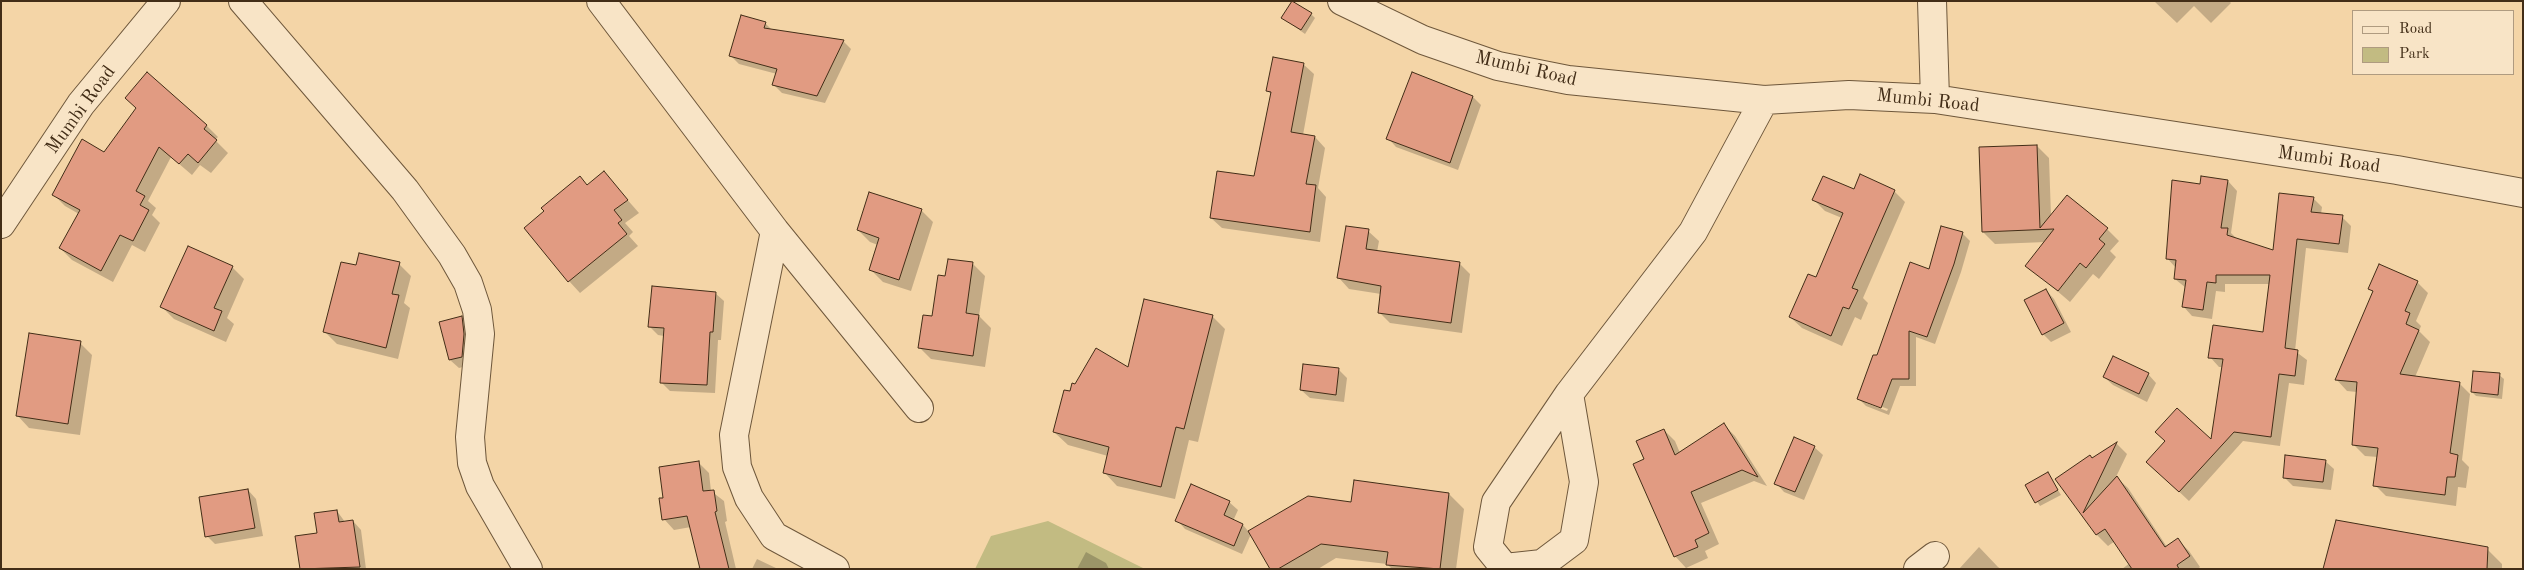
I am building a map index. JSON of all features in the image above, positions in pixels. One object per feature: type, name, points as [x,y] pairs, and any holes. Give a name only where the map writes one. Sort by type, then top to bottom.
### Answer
[{"type":"street","name":"Mumbi Road","points":[[1,224],[81,104],[166,1]]},
{"type":"street","points":[[243,1],[404,190],[452,255],[468,283],[477,310],[480,334],[470,437],[472,462],[480,486],[528,569]]},
{"type":"street","points":[[601,1],[775,231],[919,408]]},
{"type":"street","name":"Mumbi Road","points":[[1342,1],[1423,40],[1498,66],[1568,80],[1764,100],[1849,95],[1935,99],[2397,170],[2523,193]]},
{"type":"street","points":[[1932,1],[1935,99]]},
{"type":"street","points":[[1569,394],[1584,482],[1574,540],[1542,564],[1505,568],[1488,547],[1496,502],[1569,394],[1693,232],[1764,100]]},
{"type":"street","points":[[775,231],[734,435],[736,467],[749,498],[774,536],[835,569]]},
{"type":"green space","points":[[1048,521],[1145,569],[975,569],[991,536]]},
{"type":"building","points":[[1292,1],[1312,13],[1301,30],[1281,18]]},
{"type":"building","points":[[741,15],[766,22],[764,28],[844,40],[817,96],[772,85],[777,69],[729,56]]},
{"type":"building","points":[[1273,57],[1304,63],[1291,132],[1315,136],[1306,184],[1316,185],[1310,232],[1210,218],[1217,171],[1254,176],[1271,92],[1266,91]]},
{"type":"building","points":[[147,72],[207,125],[204,129],[217,140],[198,163],[188,154],[179,164],[159,147],[136,191],[145,196],[140,205],[149,210],[133,241],[120,235],[101,271],[59,248],[80,210],[52,195],[82,139],[104,152],[136,108],[125,98]]},
{"type":"building","points":[[1412,72],[1473,96],[1450,163],[1386,139]]},
{"type":"building","points":[[2037,145],[2040,228],[2067,195],[2108,228],[2099,239],[2105,244],[2086,268],[2080,263],[2058,291],[2025,266],[2054,229],[1982,232],[1979,147]]},
{"type":"building","points":[[604,171],[628,200],[614,210],[622,220],[618,223],[627,234],[568,282],[524,228],[544,211],[541,208],[580,176],[587,185]]},
{"type":"building","points":[[1860,174],[1895,190],[1852,288],[1858,290],[1849,309],[1843,307],[1831,336],[1789,317],[1808,274],[1816,277],[1843,213],[1812,200],[1823,176],[1854,189]]},
{"type":"building","points":[[2201,176],[2228,180],[2221,228],[2228,228],[2227,235],[2273,250],[2279,193],[2314,197],[2311,212],[2343,215],[2339,244],[2297,239],[2285,348],[2298,350],[2295,376],[2279,374],[2271,437],[2234,432],[2179,492],[2146,462],[2165,441],[2155,432],[2177,408],[2211,439],[2223,359],[2208,358],[2213,325],[2263,332],[2270,275],[2216,275],[2216,283],[2207,282],[2203,310],[2182,307],[2186,280],[2174,279],[2176,260],[2166,259],[2172,180],[2200,184]]},
{"type":"building","points":[[869,192],[922,209],[899,280],[869,270],[879,238],[857,230]]},
{"type":"building","points":[[1346,226],[1369,229],[1366,249],[1460,262],[1451,323],[1378,313],[1381,286],[1337,278]]},
{"type":"building","points":[[1941,226],[1963,232],[1954,264],[1927,337],[1909,331],[1909,379],[1892,379],[1881,408],[1857,399],[1873,355],[1877,355],[1910,262],[1929,269]]},
{"type":"building","points":[[188,246],[233,266],[214,308],[222,311],[214,331],[160,307]]},
{"type":"building","points":[[359,253],[400,262],[392,294],[399,295],[386,348],[323,332],[341,262],[356,265]]},
{"type":"building","points":[[948,259],[973,262],[966,313],[979,315],[973,356],[918,348],[923,315],[932,316],[938,275],[945,276]]},
{"type":"building","points":[[2379,264],[2418,281],[2405,311],[2410,313],[2406,324],[2419,330],[2400,374],[2460,382],[2450,453],[2458,455],[2455,477],[2447,477],[2445,495],[2373,486],[2378,448],[2352,445],[2357,382],[2335,380],[2373,291],[2368,289]]},
{"type":"building","points":[[652,286],[716,292],[713,332],[710,332],[707,385],[660,383],[664,328],[648,327]]},
{"type":"building","points":[[2046,289],[2064,323],[2042,335],[2024,300]]},
{"type":"building","points":[[1144,299],[1213,315],[1184,429],[1176,427],[1161,487],[1103,473],[1109,447],[1053,432],[1064,390],[1070,391],[1072,383],[1075,384],[1096,348],[1128,367]]},
{"type":"building","points":[[462,316],[464,334],[462,357],[449,360],[439,322]]},
{"type":"building","points":[[29,333],[81,341],[68,424],[16,416]]},
{"type":"building","points":[[2113,356],[2149,373],[2139,394],[2103,377]]},
{"type":"building","points":[[1303,364],[1339,368],[1336,395],[1300,390]]},
{"type":"building","points":[[2473,371],[2500,373],[2498,395],[2471,392]]},
{"type":"building","points":[[1724,423],[1758,477],[1742,470],[1691,492],[1709,533],[1695,540],[1698,547],[1674,557],[1633,464],[1644,459],[1636,441],[1664,429],[1675,455]]},
{"type":"building","points":[[1794,437],[1815,446],[1795,492],[1774,484]]},
{"type":"building","points":[[2117,442],[2083,513],[2117,476],[2165,547],[2178,538],[2190,556],[2177,565],[2179,569],[2132,569],[2105,529],[2096,535],[2055,479],[2090,455],[2092,458]]},
{"type":"building","points":[[2285,455],[2326,460],[2323,482],[2283,478]]},
{"type":"building","points":[[699,461],[703,491],[714,490],[717,511],[715,512],[729,569],[700,569],[687,516],[662,520],[659,498],[663,498],[659,467]]},
{"type":"building","points":[[2048,472],[2058,490],[2035,503],[2025,485]]},
{"type":"building","points":[[1354,480],[1449,493],[1440,569],[1386,565],[1388,552],[1321,544],[1278,569],[1270,569],[1248,531],[1308,496],[1351,502]]},
{"type":"building","points":[[1191,484],[1230,501],[1224,515],[1243,524],[1234,546],[1175,521]]},
{"type":"building","points":[[248,489],[255,528],[205,537],[199,497]]},
{"type":"building","points":[[337,510],[339,522],[353,520],[360,567],[300,569],[295,536],[317,533],[314,513]]},
{"type":"building","points":[[2336,520],[2488,547],[2487,569],[2323,569]]}]
